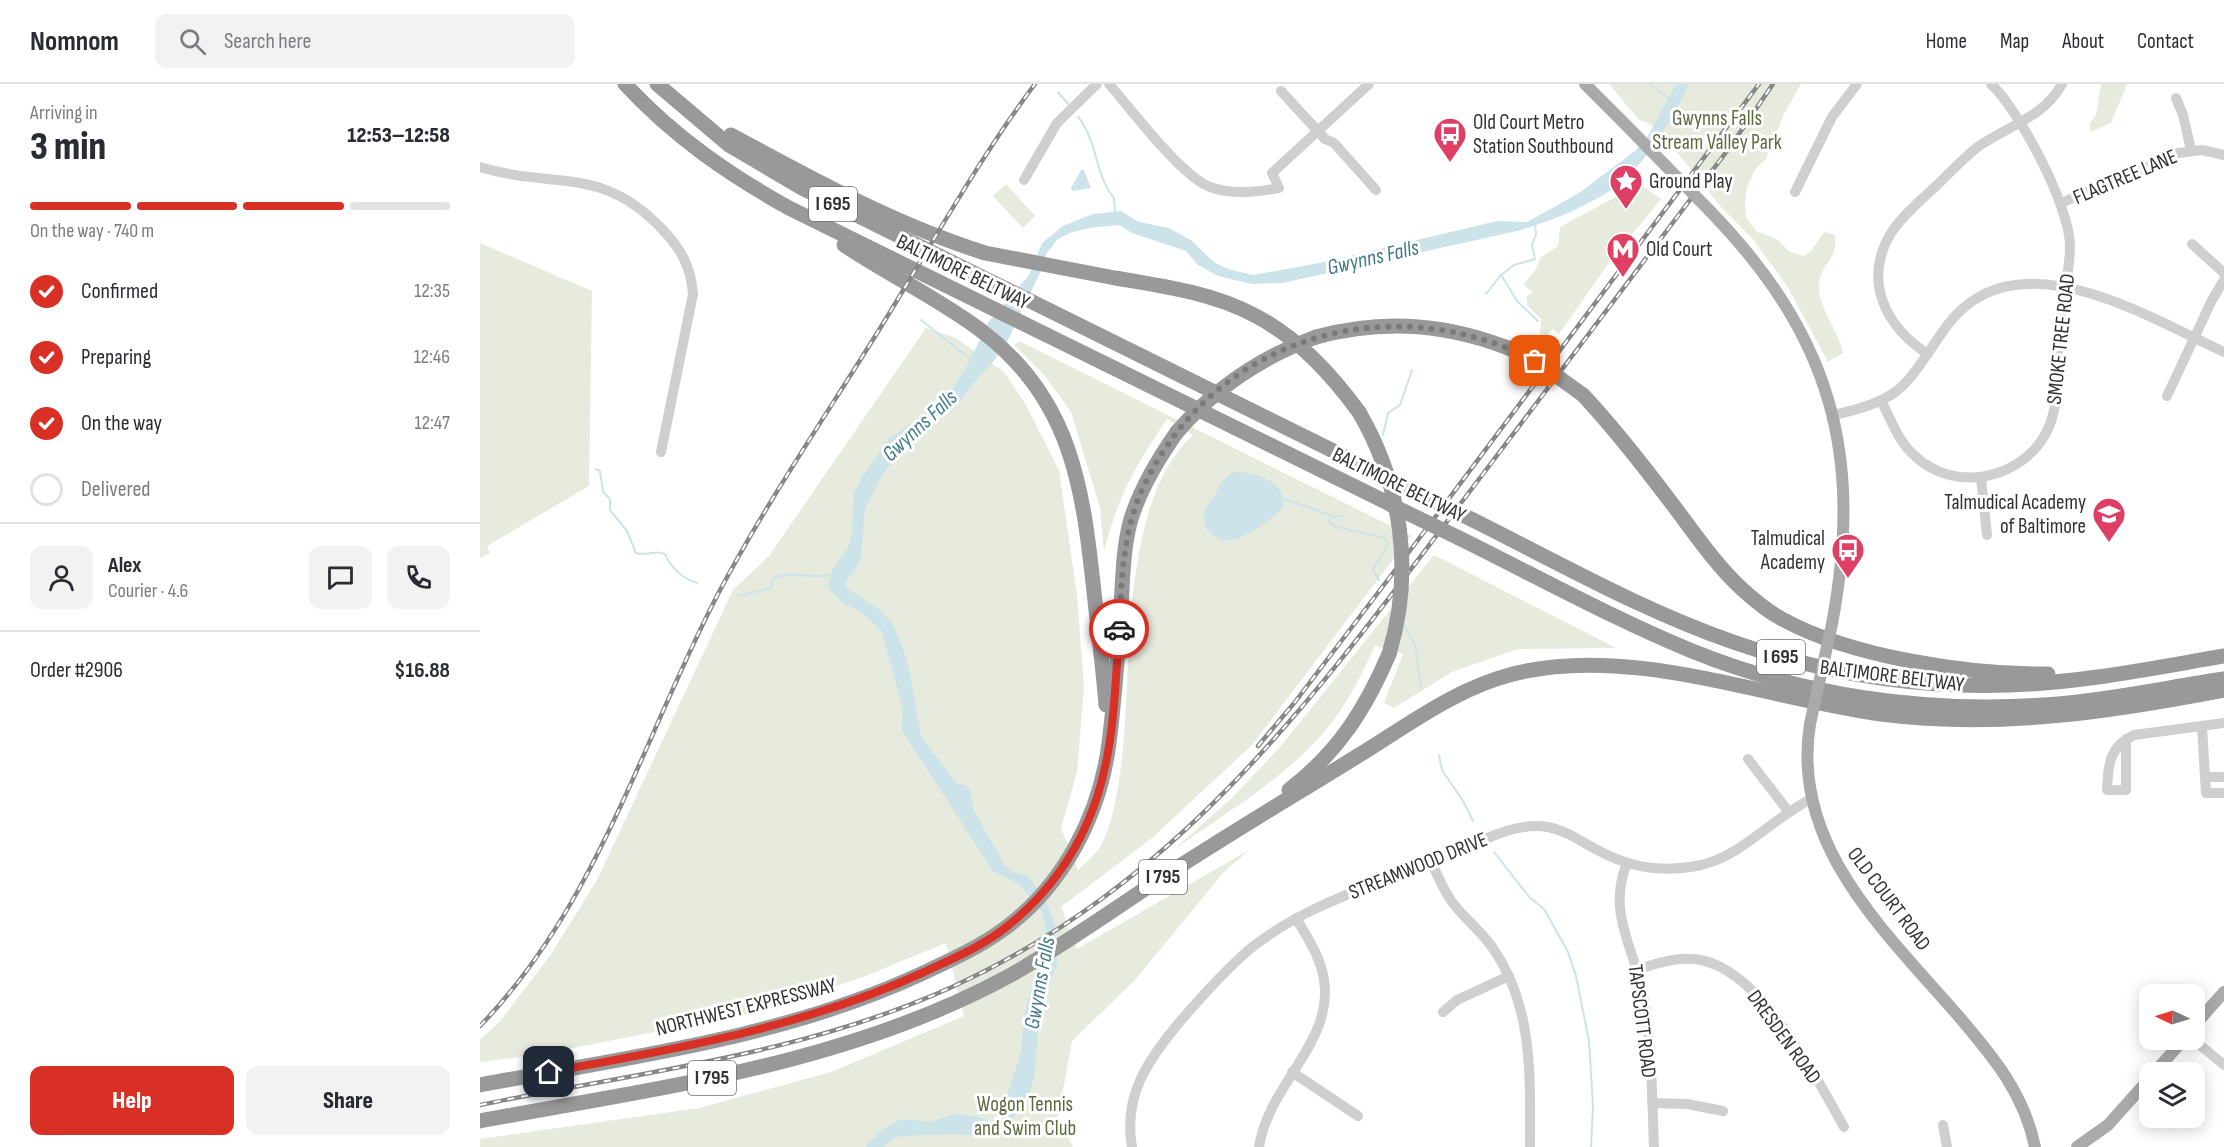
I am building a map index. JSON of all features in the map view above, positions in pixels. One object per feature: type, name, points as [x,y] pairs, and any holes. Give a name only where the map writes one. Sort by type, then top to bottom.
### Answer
[{"type":"highway","name":"BALTIMORE BELTWAY","points":[[625,84],[683,140],[740,180],[789,208],[1023,325],[1693,651],[1816,690],[1909,704],[2009,706],[2099,699],[2224,679]]},
{"type":"highway","name":"BALTIMORE BELTWAY","points":[[657,84],[729,145],[760,165],[1473,520],[1691,626],[1735,643],[1804,664],[1911,682],[1976,686],[2044,683],[2224,656]]},
{"type":"highway","points":[[681,106],[766,154],[859,201],[961,245],[1010,258],[1192,292],[1233,305],[1257,317],[1305,351],[1340,386],[1359,412],[1384,463],[1401,530],[1399,605],[1389,654],[1364,709],[1347,732],[1298,783],[1239,828]]},
{"type":"highway","points":[[789,208],[887,274],[976,327],[1010,356],[1052,412],[1076,470],[1086,518],[1109,742]]},
{"type":"highway","points":[[1109,742],[1127,537],[1143,488],[1178,432],[1223,386],[1254,365],[1281,351],[1316,337],[1352,329],[1420,326],[1471,335],[1518,352],[1554,374],[1583,395],[1630,448],[1718,563],[1741,588],[1782,620],[1858,649],[1914,660],[2003,672],[2116,674]]},
{"type":"highway","points":[[1239,828],[1452,698],[1507,676],[1550,667],[1581,665],[1636,668],[1879,713],[1976,720],[2081,715],[2224,690]]},
{"type":"highway","name":"NORTHWEST EXPRESSWAY","points":[[480,1085],[648,1054],[778,1025],[863,998],[929,970],[1004,929],[1048,886],[1075,848],[1099,791],[1109,742]]},
{"type":"highway","name":"I 795","points":[[480,1120],[788,1062],[866,1038],[938,1010],[1011,974],[1088,927],[1239,828]]},
{"type":"main road","name":"OLD COURT ROAD","points":[[1586,84],[1748,251],[1777,290],[1808,347],[1833,415],[1842,467],[1845,532],[1842,570],[1810,724],[1807,761],[1810,799],[1823,838],[1848,884],[2004,1071],[2024,1107],[2035,1147]]},
{"type":"main road","points":[[2205,1014],[2224,992]]},
{"type":"main road","points":[[2164,1062],[2174,1050]]},
{"type":"main road","points":[[2077,1147],[2108,1125],[2139,1090]]},
{"type":"street","points":[[1024,180],[1057,123],[1097,84]]},
{"type":"street","points":[[1109,84],[1191,175],[1216,189],[1261,192],[1279,188],[1272,173],[1319,133],[1369,84]]},
{"type":"street","points":[[1796,192],[1840,103],[1857,84]]},
{"type":"street","name":"SMOKE TREE ROAD","points":[[1882,402],[1899,436],[1916,458],[1954,476],[1981,478],[1998,474],[2021,463],[2046,434],[2055,406],[2059,331],[2070,246],[2061,203],[2020,123],[2006,99],[1992,84]]},
{"type":"street","points":[[1928,354],[1898,330],[1883,302],[1879,279],[1885,245],[1903,218],[1964,159],[1995,136],[2048,105],[2062,84]]},
{"type":"street","points":[[1281,91],[1324,139],[1334,143],[1376,190]]},
{"type":"street","points":[[2176,98],[2191,150]]},
{"type":"street","name":"FLAGTREE LANE","points":[[2061,203],[2191,150],[2224,155]]},
{"type":"street","points":[[480,167],[610,189],[630,200],[649,216],[682,253],[691,275],[693,294],[661,452]]},
{"type":"street","points":[[2192,243],[2224,273]]},
{"type":"street","points":[[2167,396],[2193,338],[2224,280]]},
{"type":"street","points":[[1833,415],[1882,402],[1910,379],[1956,315],[1986,293],[2021,284],[2066,286],[2106,298],[2224,352]]},
{"type":"street","points":[[1981,478],[1987,535]]},
{"type":"street","points":[[2126,739],[2134,735],[2224,723]]},
{"type":"street","points":[[2202,727],[2206,793],[2224,793]]},
{"type":"street","points":[[1748,759],[1788,811]]},
{"type":"street","points":[[2205,777],[2224,777]]},
{"type":"street","name":"STREAMWOOD DRIVE","points":[[1132,1147],[1130,1121],[1135,1091],[1144,1070],[1158,1048],[1231,966],[1253,947],[1296,918],[1324,904],[1511,829],[1538,825],[1567,831],[1627,863],[1670,868],[1715,861],[1749,841],[1788,811],[1810,799]]},
{"type":"street","points":[[1431,861],[1452,901],[1492,947],[1509,976],[1519,1004],[1528,1045],[1530,1147]]},
{"type":"street","name":"TAPSCOTT ROAD","points":[[1627,863],[1619,888],[1619,912],[1638,969],[1648,1031],[1654,1147]]},
{"type":"street","points":[[1259,1147],[1268,1111],[1318,1031],[1326,995],[1319,960],[1296,918]]},
{"type":"street","name":"DRESDEN ROAD","points":[[1638,969],[1674,960],[1693,959],[1713,963],[1733,973],[1774,1016],[1795,1044],[1844,1127]]},
{"type":"street","points":[[1443,1012],[1457,1000],[1509,976]]},
{"type":"street","points":[[2205,1049],[2224,1065]]},
{"type":"street","points":[[1292,1072],[1358,1116]]},
{"type":"street","points":[[1652,1103],[1687,1104],[1723,1111]]},
{"type":"street","points":[[1943,1125],[1947,1147]]},
{"type":"green space","name":"Gwynns Falls Stream Valley Park","points":[[1609,84],[1801,84],[1783,116],[1766,159],[1756,168],[1747,187],[1746,217],[1756,231],[1777,239],[1790,252],[1804,256],[1811,251],[1824,232],[1835,235],[1834,250],[1823,270],[1819,291],[1824,309],[1843,353],[1828,362],[1789,289],[1752,238],[1721,207],[1675,150],[1650,124],[1639,120]]},
{"type":"green space","points":[[2101,84],[2127,84],[2111,123],[2090,132],[2090,123],[2096,115]]},
{"type":"green space","points":[[1636,181],[1661,199],[1611,260],[1559,334],[1552,329],[1536,350],[1534,348],[1540,335],[1541,319],[1527,305],[1527,296],[1533,292],[1523,285],[1536,269],[1540,258],[1558,246],[1560,227],[1619,195]]},
{"type":"green space","points":[[1006,184],[1035,216],[1023,228],[993,196]]},
{"type":"green space","points":[[480,243],[592,291],[589,486],[487,546],[490,553],[480,558]]},
{"type":"green space","name":"Wogon Tennis and Swim Club","points":[[926,328],[956,338],[1004,372],[1026,405],[1059,470],[1077,595],[1084,688],[1077,772],[1061,828],[1078,870],[1095,853],[1105,838],[1117,792],[1122,759],[1134,587],[1141,543],[1152,501],[1169,465],[1193,435],[1167,419],[1129,482],[1115,514],[1104,552],[1100,508],[1071,412],[1045,376],[1014,345],[1019,341],[1411,536],[1252,745],[1152,838],[1061,907],[1077,949],[1249,850],[1223,873],[1135,980],[1072,1041],[1058,1118],[1073,1147],[480,1147],[480,1139],[699,1108],[831,1072],[964,1016],[946,943],[863,977],[762,1011],[543,1054],[480,1062],[480,1040],[501,1020],[549,957],[597,880],[733,590],[769,556]]},
{"type":"green space","points":[[1434,555],[1616,648],[1518,649],[1452,672],[1394,708],[1384,703],[1403,654],[1375,646],[1345,704],[1315,741],[1257,792],[1172,851],[1233,797],[1281,746]]},
{"type":"water","name":"Gwynns Falls","points":[[1676,84],[1689,84],[1662,134],[1645,158],[1625,179],[1603,195],[1574,210],[1517,231],[1283,283],[1252,284],[1218,276],[1198,265],[1186,251],[1132,233],[1119,225],[1089,228],[1070,233],[1058,239],[1046,254],[1040,273],[1007,342],[990,366],[980,375],[959,403],[905,445],[880,478],[865,509],[861,560],[845,584],[848,589],[880,610],[892,623],[909,669],[921,736],[956,783],[965,785],[970,790],[974,811],[1003,862],[1011,871],[1027,876],[1047,904],[1055,925],[1057,965],[1040,1009],[1034,1078],[1030,1093],[1010,1122],[1000,1132],[980,1136],[953,1134],[895,1137],[883,1147],[865,1147],[879,1132],[901,1119],[931,1122],[953,1114],[980,1117],[993,1123],[999,1119],[1021,1053],[1025,1012],[1046,930],[1042,912],[1020,885],[993,871],[902,731],[903,709],[881,630],[860,611],[844,604],[828,588],[832,570],[848,548],[852,531],[854,493],[862,477],[889,439],[932,408],[953,388],[967,366],[988,323],[1029,275],[1042,243],[1063,226],[1093,214],[1121,211],[1139,222],[1169,228],[1192,241],[1215,263],[1228,269],[1253,275],[1324,262],[1497,221],[1527,222],[1579,193],[1635,151],[1648,136]]},
{"type":"water","points":[[1081,170],[1084,170],[1091,188],[1072,191],[1071,188]]},
{"type":"water","points":[[1235,472],[1260,476],[1275,485],[1283,499],[1283,508],[1251,532],[1229,541],[1214,536],[1209,531],[1205,526],[1204,516],[1207,506],[1222,482]]},
{"type":"waterway","points":[[1649,84],[1668,98]]},
{"type":"waterway","points":[[1058,92],[1069,105]]},
{"type":"waterway","points":[[1078,117],[1085,126],[1103,179],[1114,198],[1115,212]]},
{"type":"waterway","points":[[1486,294],[1500,276],[1514,265],[1535,259],[1532,245],[1536,234],[1535,224]]},
{"type":"waterway","points":[[1501,275],[1517,301],[1538,321]]},
{"type":"waterway","points":[[921,320],[973,361]]},
{"type":"waterway","points":[[1383,435],[1388,413],[1400,405],[1412,370]]},
{"type":"waterway","points":[[596,469],[600,471],[603,492],[610,499],[610,510],[627,531],[636,553],[665,554],[678,572],[697,583]]},
{"type":"waterway","points":[[1282,498],[1333,516]]},
{"type":"waterway","points":[[1342,516],[1331,517],[1329,522],[1333,526],[1384,538],[1388,542],[1373,570],[1379,580]]},
{"type":"waterway","points":[[738,596],[771,588],[773,578],[780,576],[832,575]]},
{"type":"waterway","points":[[1404,626],[1415,644],[1421,687]]},
{"type":"waterway","points":[[1439,755],[1442,770],[1463,801],[1473,821]]},
{"type":"waterway","points":[[1494,852],[1530,898],[1544,909],[1568,952],[1576,976],[1589,1041],[1593,1106],[1591,1147]]},
{"type":"railway","points":[[480,1026],[521,979],[556,928],[587,875],[691,650],[736,560],[974,174],[1035,84]]},
{"type":"railway","points":[[1258,746],[1295,702],[1415,544],[1759,84]]},
{"type":"railway","points":[[480,1105],[779,1046],[895,1010],[952,987],[1034,944],[1107,894],[1175,839],[1237,779],[1296,714],[1352,646],[1730,147],[1773,84]]},
{"type":"way so far","points":[[1119,629],[1127,537],[1131,519],[1153,468],[1164,450],[1201,406],[1223,386],[1254,365],[1289,347],[1316,337],[1352,329],[1392,325],[1420,326],[1471,335],[1492,341],[1535,361]]},
{"type":"place","name":"Old Court Metro Station Southbound","points":[[1450,163]]},
{"type":"place","name":"Ground Play","points":[[1626,210]]},
{"type":"place","name":"Old Court","points":[[1623,278]]},
{"type":"place","name":"Talmudical Academy of Baltimore","points":[[2109,543]]},
{"type":"place","name":"Talmudical Academy","points":[[1848,579]]},
{"type":"route","points":[[549,1072],[741,1034],[825,1011],[893,987],[981,944],[1004,929],[1026,910],[1056,877],[1075,848],[1089,820],[1106,764],[1119,629]]}]
